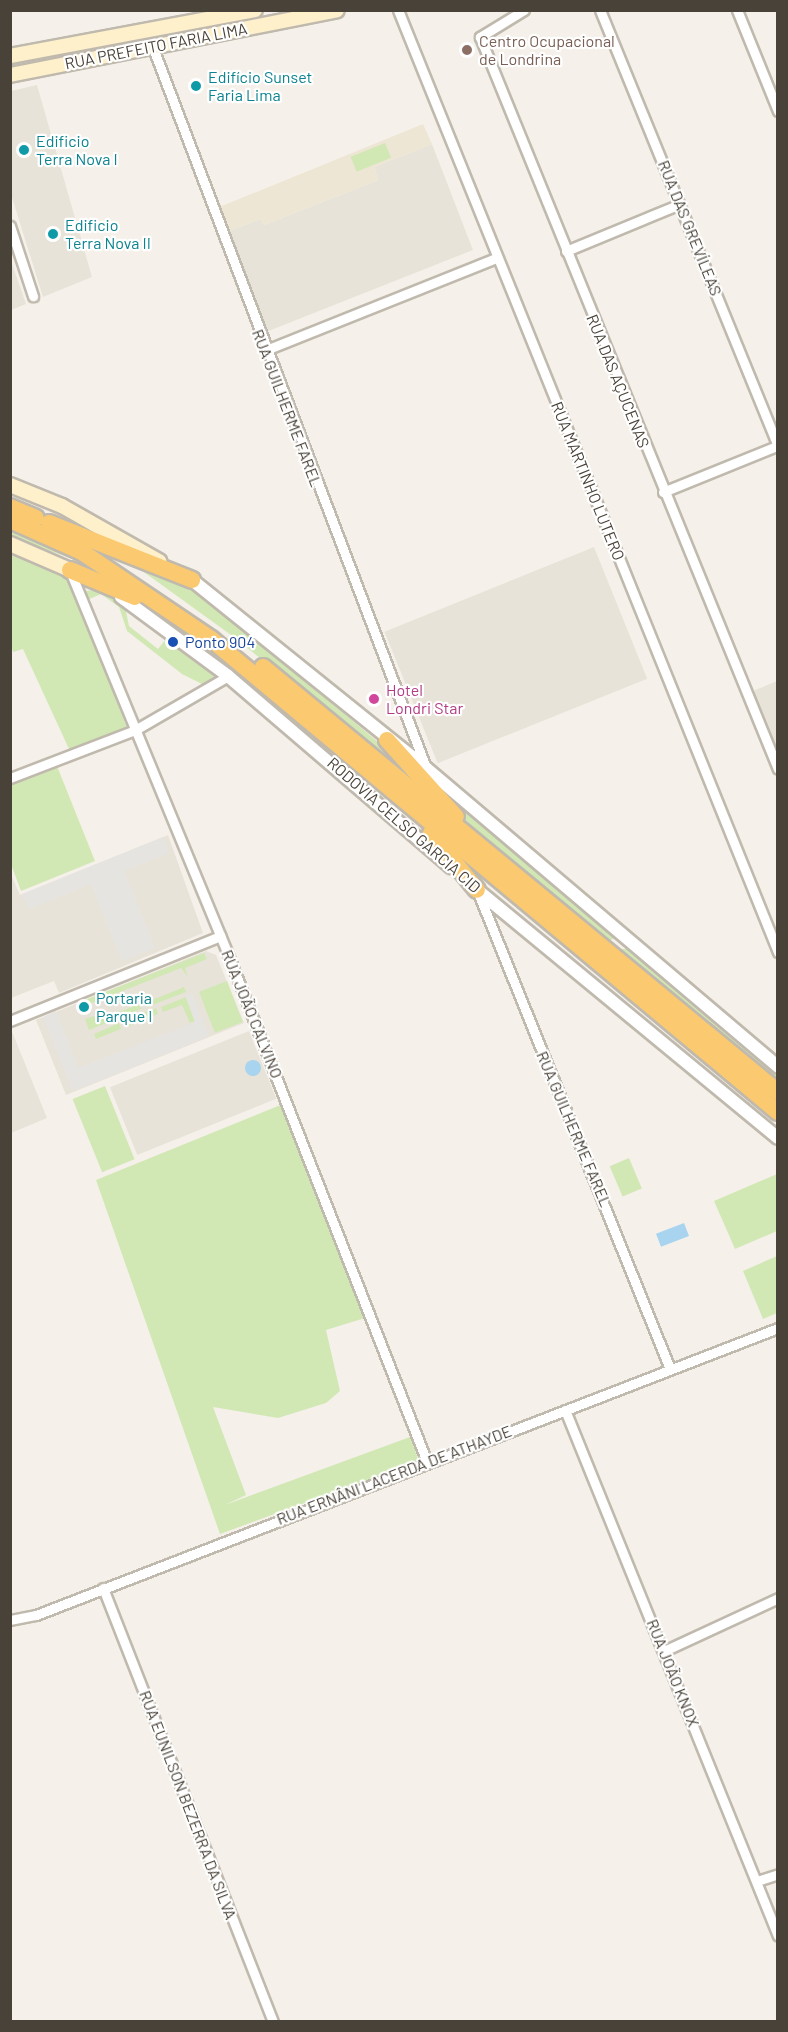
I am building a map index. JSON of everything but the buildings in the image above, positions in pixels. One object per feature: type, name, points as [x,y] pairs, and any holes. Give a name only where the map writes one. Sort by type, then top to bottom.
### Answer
[{"type":"highway","name":"RODOVIA CELSO GARCIA CID","points":[[10,507],[48,524],[170,596],[479,846],[777,1092]]},
{"type":"highway","name":"RODOVIA CELSO GARCIA CID","points":[[10,520],[82,552],[211,639],[777,1112]]},
{"type":"highway","points":[[48,524],[192,580]]},
{"type":"highway","points":[[69,570],[118,588],[211,639]]},
{"type":"highway","points":[[387,740],[479,846]]},
{"type":"highway","points":[[408,804],[477,890]]},
{"type":"main road","name":"RUA PREFEITO FARIA LIMA","points":[[10,56],[255,10]]},
{"type":"main road","name":"RUA PREFEITO FARIA LIMA","points":[[10,75],[337,10]]},
{"type":"main road","points":[[10,485],[70,511],[192,580]]},
{"type":"main road","name":"RODOVIA CELSO GARCIA CID","points":[[10,544],[69,570]]},
{"type":"street","name":"RUA MARTINHO LUTERO","points":[[398,10],[496,258],[777,947]]},
{"type":"street","name":"RUA DAS GREVÍLEAS","points":[[600,10],[777,446]]},
{"type":"street","points":[[737,10],[777,111]]},
{"type":"street","name":"RUA DAS AÇUCENAS","points":[[522,11],[480,37],[777,769]]},
{"type":"street","name":"RUA GUILHERME FAREL","points":[[153,48],[426,768]]},
{"type":"street","points":[[566,251],[680,204]]},
{"type":"street","points":[[10,226],[33,296]]},
{"type":"street","points":[[266,351],[496,258]]},
{"type":"street","points":[[663,492],[777,446]]},
{"type":"street","name":"RODOVIA CELSO GARCIA CID","points":[[69,570],[134,606],[228,676],[477,890],[777,1138]]},
{"type":"street","name":"RUA JOÃO CALVINO","points":[[69,570],[220,936],[427,1462]]},
{"type":"street","points":[[192,580],[387,740],[426,768],[777,1067]]},
{"type":"street","points":[[10,778],[135,730],[228,676]]},
{"type":"street","name":"RUA GUILHERME FAREL","points":[[477,890],[670,1369]]},
{"type":"street","points":[[10,1021],[220,936]]},
{"type":"street","name":"RUA ERNÂNI LACERDA DE ATHAYDE","points":[[10,1620],[103,1588],[777,1328]]},
{"type":"street","name":"RUA JOÃO KNOX","points":[[565,1410],[757,1881],[777,1936]]},
{"type":"street","name":"RUA EUNILSON BEZERRA DA SILVA","points":[[103,1588],[273,2022]]},
{"type":"street","points":[[664,1651],[777,1598]]},
{"type":"street","points":[[757,1881],[777,1874]]},
{"type":"shaded area","points":[[37,85],[92,277],[43,297],[10,191],[11,91]]},
{"type":"shaded area","points":[[423,124],[432,144],[374,167],[378,180],[264,225],[261,219],[226,232],[217,208]]},
{"type":"shaded area","points":[[432,144],[473,250],[266,332],[226,232],[261,219],[264,225],[378,180],[374,167]]},
{"type":"shaded area","points":[[10,258],[26,304],[11,310],[10,310]]},
{"type":"shaded area","points":[[594,547],[647,679],[438,763],[384,632]]},
{"type":"shaded area","points":[[777,681],[777,753],[753,691]]},
{"type":"shaded area","points":[[168,835],[203,933],[59,993],[54,981],[11,998],[10,872],[20,895]]},
{"type":"shaded area","points":[[163,837],[169,853],[124,871],[155,948],[122,961],[91,884],[29,909],[22,894]]},
{"type":"shaded area","points":[[206,951],[216,955],[244,1023],[66,1095],[36,1020]]},
{"type":"shaded area","points":[[192,993],[209,1036],[73,1091],[43,1017],[56,1011],[78,1068],[195,1022],[185,995]]},
{"type":"shaded area","points":[[10,1029],[47,1118],[11,1133]]},
{"type":"shaded area","points":[[249,1031],[276,1099],[137,1155],[110,1087]]},
{"type":"green space","points":[[385,143],[391,158],[357,172],[351,157]]},
{"type":"green space","points":[[11,525],[70,555],[74,559],[11,538]]},
{"type":"green space","points":[[11,552],[67,573],[127,728],[69,749],[23,649],[13,652],[11,645]]},
{"type":"green space","points":[[130,562],[183,583],[211,602],[403,763],[454,819],[238,640]]},
{"type":"green space","points":[[100,589],[125,606],[129,626],[158,649],[166,639],[217,674],[204,685],[182,674],[127,631],[119,607],[101,594],[87,600],[86,591]]},
{"type":"green space","points":[[57,766],[95,861],[21,891],[11,864],[11,785]]},
{"type":"green space","points":[[454,802],[616,937],[604,944],[473,831]]},
{"type":"green space","points":[[616,949],[630,949],[777,1073],[777,1088]]},
{"type":"green space","points":[[204,953],[207,959],[185,968],[188,977],[181,968],[87,1005],[85,1000]]},
{"type":"green space","points":[[227,981],[243,1022],[215,1033],[199,992]]},
{"type":"green space","points":[[184,987],[186,992],[147,1007],[145,1003]]},
{"type":"green space","points":[[186,997],[195,1021],[190,1023],[182,1005],[163,1012],[161,1007]]},
{"type":"green space","points":[[139,1004],[141,1009],[89,1030],[85,1019],[94,1016],[97,1021]]},
{"type":"green space","points":[[156,1008],[158,1014],[127,1027],[124,1020]]},
{"type":"green space","points":[[119,1023],[121,1029],[96,1039],[94,1034]]},
{"type":"green space","points":[[105,1086],[135,1159],[102,1172],[73,1099]]},
{"type":"green space","points":[[283,1104],[365,1318],[326,1330],[340,1391],[326,1403],[278,1418],[213,1407],[246,1495],[225,1505],[410,1437],[419,1461],[220,1534],[96,1180]]},
{"type":"green space","points":[[629,1158],[642,1188],[623,1197],[610,1166]]},
{"type":"green space","points":[[777,1174],[777,1231],[735,1249],[714,1201]]},
{"type":"green space","points":[[777,1256],[777,1313],[763,1319],[743,1271]]},
{"type":"water","points":[[253,1060],[261,1068],[253,1076],[245,1068]]},
{"type":"water","points":[[684,1223],[689,1236],[661,1247],[656,1234]]},
{"type":"place","name":"Centro Ocupacional de Londrina","points":[[467,50]]},
{"type":"place","name":"Edifício Sunset Faria Lima","points":[[196,86]]},
{"type":"place","name":"Edificio Terra Nova I","points":[[24,150]]},
{"type":"place","name":"Edificio Terra Nova II","points":[[53,234]]},
{"type":"place","name":"Ponto 904","points":[[173,642]]},
{"type":"place","name":"Hotel Londri Star","points":[[374,699]]},
{"type":"place","name":"Portaria Parque I","points":[[84,1007]]}]
